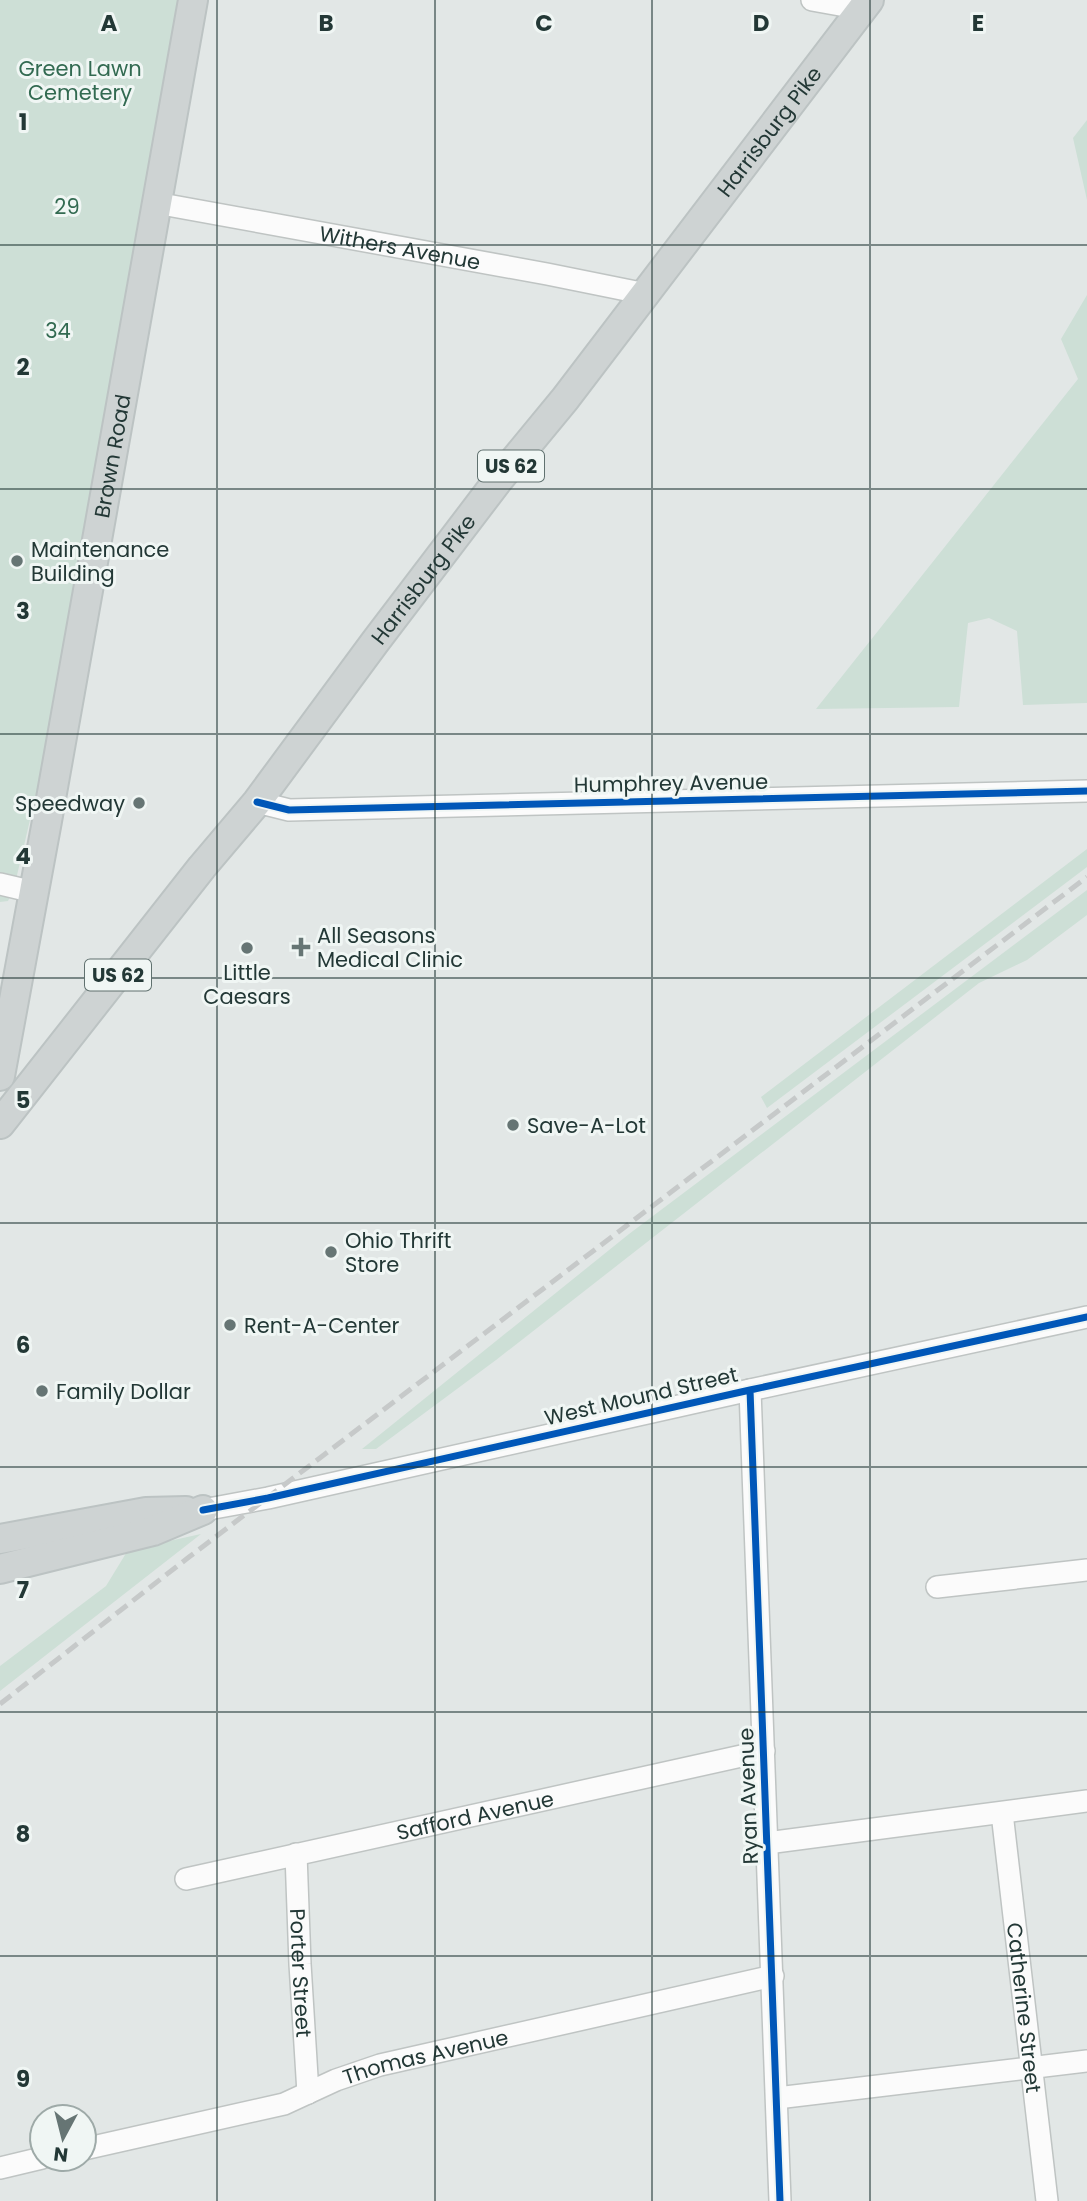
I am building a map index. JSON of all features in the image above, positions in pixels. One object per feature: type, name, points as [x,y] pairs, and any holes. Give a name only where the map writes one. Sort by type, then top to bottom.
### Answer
[{"type":"main road","name":"Brown Road","points":[[0,1076],[193,0]]},
{"type":"main road","name":"Harrisburg Pike","points":[[6,1103],[257,802],[499,479],[646,295],[865,4]]},
{"type":"main road","name":"West Mound Street","points":[[0,1539],[146,1512],[203,1510]]},
{"type":"main road","name":"West Mound Street","points":[[0,1569],[152,1531],[203,1510]]},
{"type":"street","points":[[811,0],[865,4]]},
{"type":"street","name":"Withers Avenue","points":[[156,204],[547,274],[646,295]]},
{"type":"street","name":"Humphrey Avenue","points":[[257,802],[289,810],[1087,791]]},
{"type":"street","points":[[0,884],[34,892]]},
{"type":"street","name":"West Mound Street","points":[[203,1510],[268,1498],[1087,1317]]},
{"type":"street","name":"Ryan Avenue","points":[[750,1390],[780,2201]]},
{"type":"street","points":[[937,1587],[1087,1570]]},
{"type":"street","name":"Safford Avenue","points":[[187,1879],[764,1751]]},
{"type":"street","points":[[767,1843],[1087,1801]]},
{"type":"street","name":"Catherine Street","points":[[1002,1813],[1047,2201]]},
{"type":"street","name":"Porter Street","points":[[296,1854],[308,2093]]},
{"type":"street","name":"Thomas Avenue","points":[[98,2146],[284,2104],[336,2080],[380,2065],[773,1976]]},
{"type":"street","points":[[777,2098],[1087,2061]]},
{"type":"street","points":[[0,2168],[28,2161]]},
{"type":"green space","name":"Green Lawn Cemetery","points":[[0,0],[182,0],[49,739],[14,888],[8,901],[0,902]]},
{"type":"green space","points":[[1087,120],[1087,200],[1073,138]]},
{"type":"green space","points":[[1087,295],[1087,703],[1023,705],[1017,631],[989,618],[968,623],[959,707],[816,709],[1078,379],[1061,339]]},
{"type":"green space","points":[[1087,849],[1087,867],[767,1108],[761,1097]]},
{"type":"green space","points":[[1087,890],[1087,915],[1027,960],[979,983],[496,1360],[376,1449],[362,1449],[629,1234]]},
{"type":"green space","points":[[201,1534],[0,1691],[0,1666],[106,1586],[128,1550]]},
{"type":"railway","points":[[0,1704],[189,1557],[1087,877]]},
{"type":"cycle path","points":[[257,802],[289,810],[1087,791]]},
{"type":"cycle path","points":[[203,1510],[268,1498],[1087,1317]]},
{"type":"cycle path","points":[[750,1390],[780,2201]]},
{"type":"place","name":"Maintenance Building","points":[[17,561]]},
{"type":"place","name":"Speedway","points":[[139,803]]},
{"type":"place","name":"All Seasons Medical Clinic","points":[[301,947]]},
{"type":"place","name":"Little Caesars","points":[[247,948]]},
{"type":"place","name":"Save-A-Lot","points":[[513,1125]]},
{"type":"place","name":"Ohio Thrift Store","points":[[331,1252]]},
{"type":"place","name":"Rent-A-Center","points":[[230,1325]]},
{"type":"place","name":"Family Dollar","points":[[42,1391]]},
{"type":"park label","name":"29","points":[[67,206]]},
{"type":"park label","name":"34","points":[[58,330]]}]
